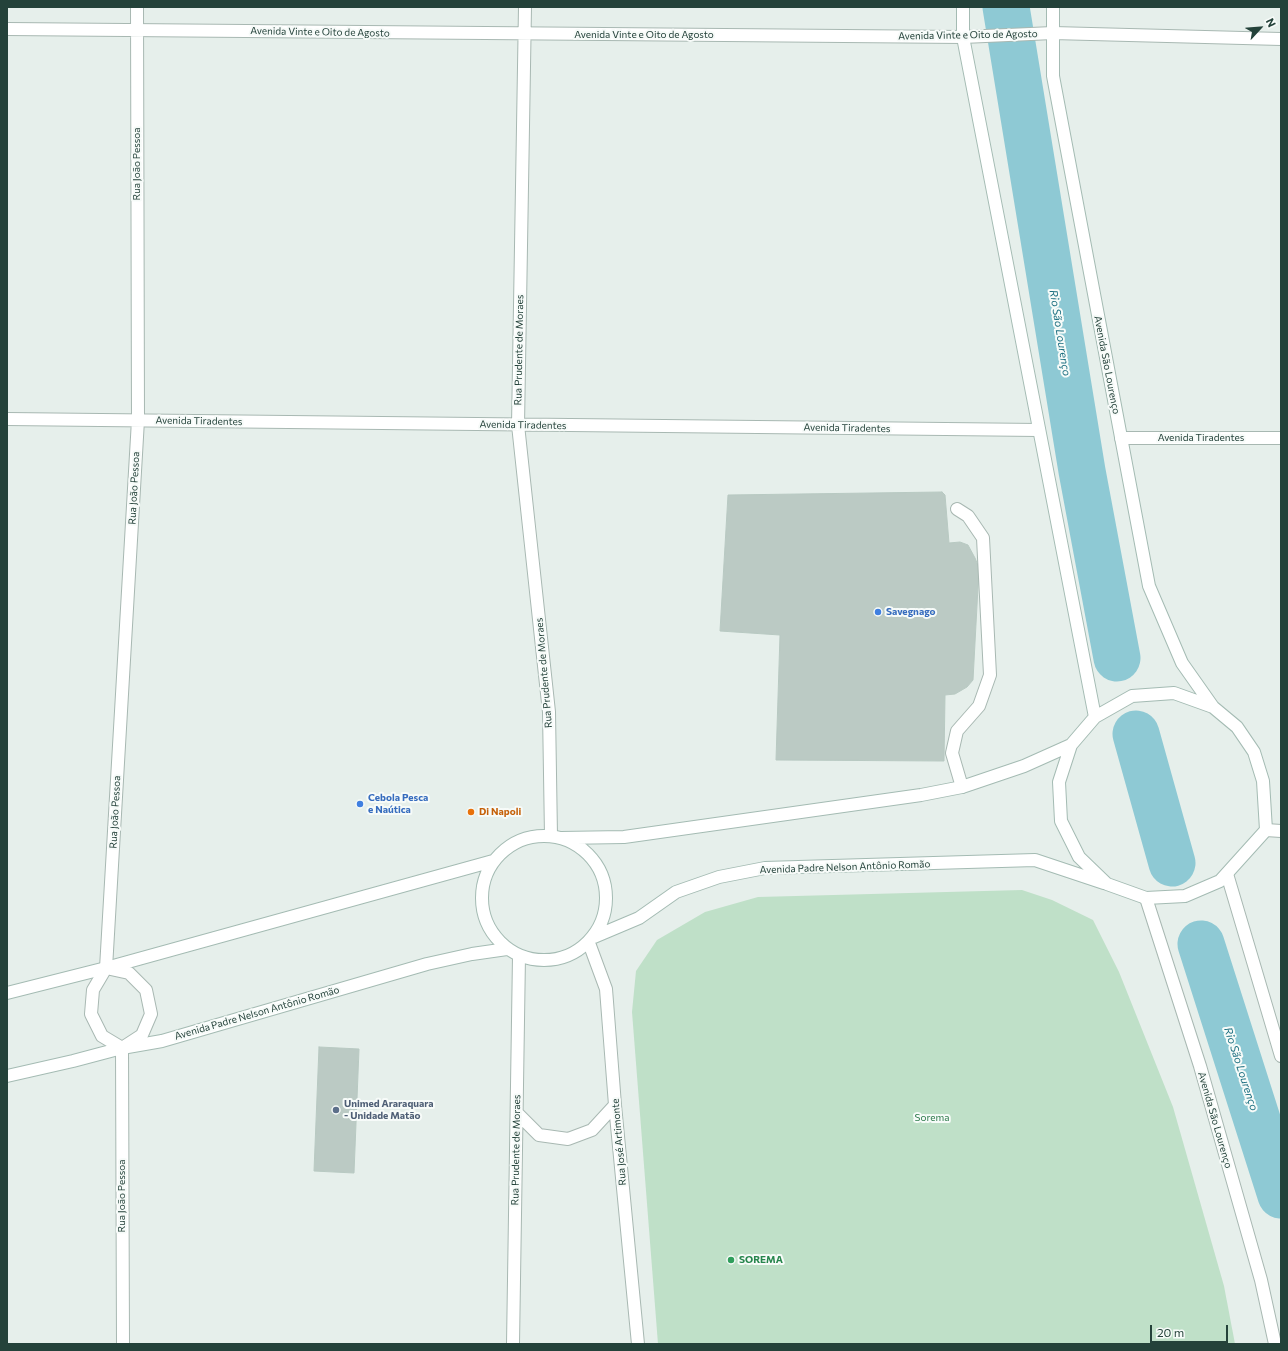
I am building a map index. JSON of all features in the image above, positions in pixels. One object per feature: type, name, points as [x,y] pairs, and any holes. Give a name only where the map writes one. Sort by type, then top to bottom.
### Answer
[{"type":"street","name":"Rua João Pessoa","points":[[106,968],[138,420],[136,7]]},
{"type":"street","name":"Rua Prudente de Moraes","points":[[525,7],[518,425],[549,712],[556,837]]},
{"type":"street","points":[[963,7],[963,38],[1095,716]]},
{"type":"street","name":"Avenida São Lourenço","points":[[1053,7],[1053,76],[1149,586],[1182,663],[1213,707]]},
{"type":"street","name":"Avenida Vinte e Oito de Agosto","points":[[7,29],[963,38],[1053,33],[1281,39]]},
{"type":"street","name":"Avenida Tiradentes","points":[[7,419],[1039,430]]},
{"type":"street","name":"Avenida Tiradentes","points":[[1121,438],[1281,438]]},
{"type":"street","points":[[957,509],[968,516],[983,538],[990,675],[979,706],[957,731],[952,753],[962,787]]},
{"type":"street","points":[[1107,884],[1078,857],[1062,821],[1059,782],[1071,745],[1095,716],[1132,696],[1174,693],[1213,707],[1237,727],[1254,752],[1263,781],[1266,830],[1220,881],[1185,896],[1146,898]]},
{"type":"street","points":[[556,837],[588,853],[604,879],[606,909],[592,940],[568,957],[544,962],[519,956],[507,949],[487,924],[481,892],[493,861],[509,846],[529,837],[556,837],[624,837],[922,795],[962,787],[1024,766],[1071,745]]},
{"type":"street","points":[[1266,830],[1281,831]]},
{"type":"street","name":"Avenida Padre Nelson Antônio Romão","points":[[592,940],[639,918],[676,892],[719,877],[765,868],[1035,860],[1146,898]]},
{"type":"street","points":[[7,993],[106,968],[493,861]]},
{"type":"street","points":[[1227,874],[1281,1056]]},
{"type":"street","name":"Avenida São Lourenço","points":[[1146,898],[1202,1073],[1262,1280],[1275,1344]]},
{"type":"street","name":"Rua José Artimonte","points":[[592,940],[606,989],[615,1105],[638,1344]]},
{"type":"street","name":"Avenida Padre Nelson Antônio Romão","points":[[7,1076],[122,1048],[162,1041],[428,964],[472,954],[507,949]]},
{"type":"street","name":"Rua Prudente de Moraes","points":[[513,1344],[519,956]]},
{"type":"street","points":[[106,968],[129,973],[146,990],[150,1014],[142,1036],[122,1048],[102,1036],[92,1014],[93,990],[106,968]]},
{"type":"street","name":"Rua João Pessoa","points":[[122,1048],[123,1344]]},
{"type":"street","points":[[517,1113],[539,1135],[568,1138],[592,1130],[615,1105]]},
{"type":"green space","name":"Sorema","points":[[1022,890],[1052,900],[1093,920],[1119,972],[1173,1107],[1224,1286],[1235,1344],[658,1344],[632,1012],[636,971],[657,940],[705,912],[758,897]]},
{"type":"building","points":[[942,492],[945,495],[949,543],[960,542],[968,545],[979,568],[973,680],[967,687],[955,694],[945,695],[944,761],[776,760],[780,635],[720,631],[728,495]]},
{"type":"building","name":"Unimed Araraquara - Unidade Matão","points":[[319,1047],[359,1049],[354,1173],[314,1171]]},
{"type":"waterway","name":"Rio São Lourenço","points":[[1006,7],[1082,471],[1117,658]]},
{"type":"waterway","name":"Rio São Lourenço","points":[[1136,734],[1172,863]]},
{"type":"waterway","name":"Rio São Lourenço","points":[[1201,944],[1281,1195]]},
{"type":"place","name":"Savegnago","points":[[878,612]]},
{"type":"place","name":"Cebola Pesca e Naútica","points":[[360,804]]},
{"type":"place","name":"Di Napoli","points":[[471,812]]},
{"type":"place","name":"Unimed Araraquara - Unidade Matão","points":[[336,1110]]},
{"type":"place","name":"SOREMA","points":[[731,1260]]}]
